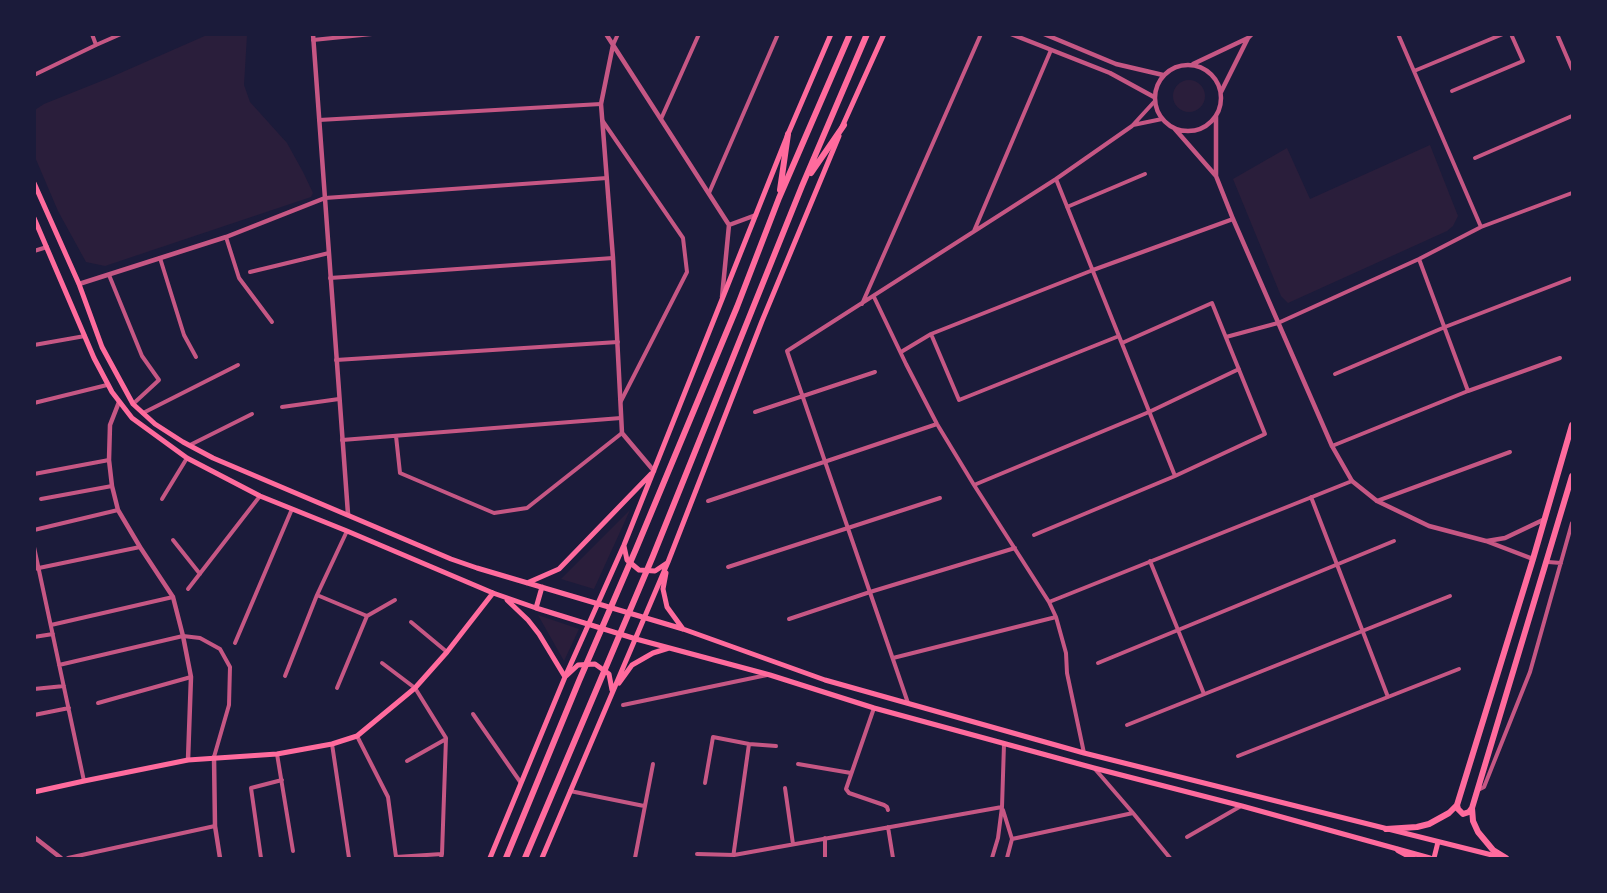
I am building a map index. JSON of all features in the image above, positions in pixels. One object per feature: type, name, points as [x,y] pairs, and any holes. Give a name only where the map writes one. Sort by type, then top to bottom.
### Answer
[{"type":"main road","points":[[489,858],[565,677],[624,545],[788,134],[831,34]]},
{"type":"main road","points":[[506,858],[733,318],[779,198],[850,34]]},
{"type":"main road","points":[[525,858],[653,556],[802,186],[867,34]]},
{"type":"main road","points":[[542,858],[668,562],[762,321],[884,34]]},
{"type":"main road","points":[[802,186],[844,125]]},
{"type":"main road","points":[[779,198],[788,134]]},
{"type":"main road","points":[[34,183],[79,284],[102,347],[133,404],[155,424],[213,458],[451,559],[683,629],[825,680],[1084,753],[1505,858]]},
{"type":"main road","points":[[34,218],[107,385],[132,418],[187,458],[260,496],[506,598],[636,639],[770,675],[874,708],[1004,744],[1242,806],[1398,850],[1432,858],[1438,842]]},
{"type":"main road","points":[[1386,829],[1429,824],[1449,813],[1457,805],[1572,425]]},
{"type":"main road","points":[[527,583],[559,569],[654,471]]},
{"type":"main road","points":[[1505,858],[1493,850],[1478,832],[1473,820],[1472,808],[1548,562],[1572,476]]},
{"type":"main road","points":[[624,545],[627,560],[639,570],[655,571],[668,562]]},
{"type":"main road","points":[[668,562],[663,589],[667,607],[683,629]]},
{"type":"main road","points":[[536,608],[542,587]]},
{"type":"main road","points":[[34,792],[188,760],[277,754],[332,744],[357,736],[416,688],[493,593]]},
{"type":"main road","points":[[506,598],[540,634],[565,677]]},
{"type":"main road","points":[[612,691],[632,665],[653,653],[670,647]]},
{"type":"main road","points":[[565,677],[578,665],[595,664],[609,674],[612,691]]},
{"type":"main road","points":[[822,692],[825,680]]},
{"type":"main road","points":[[1457,805],[1463,814],[1472,808]]},
{"type":"main road","points":[[1398,850],[1413,858]]},
{"type":"main road","points":[[1469,858],[1471,850]]},
{"type":"street","points":[[92,34],[96,45]]},
{"type":"street","points":[[34,75],[121,34]]},
{"type":"street","points":[[348,514],[313,37],[372,34]]},
{"type":"street","points":[[606,34],[729,225],[722,301]]},
{"type":"street","points":[[618,34],[613,45],[601,104],[608,178],[622,433],[654,471]]},
{"type":"street","points":[[661,119],[699,34]]},
{"type":"street","points":[[709,193],[778,34]]},
{"type":"street","points":[[862,305],[981,34]]},
{"type":"street","points":[[1011,34],[1110,74],[1154,99],[1162,119],[1174,128],[1216,177],[1332,446],[1352,481],[1377,501],[1429,526],[1486,541],[1533,559]]},
{"type":"street","points":[[1044,34],[1116,64],[1163,75]]},
{"type":"street","points":[[1398,34],[1481,227]]},
{"type":"street","points":[[1414,70],[1503,34]]},
{"type":"street","points":[[1452,91],[1523,62],[1512,34]]},
{"type":"street","points":[[1557,34],[1572,69]]},
{"type":"street","points":[[1190,65],[1250,36]]},
{"type":"street","points":[[1220,93],[1250,36]]},
{"type":"street","points":[[974,231],[1051,50]]},
{"type":"street","points":[[908,704],[788,351],[1056,179],[1132,126],[1154,99],[1157,85],[1163,75],[1172,68],[1195,65],[1214,77],[1220,88],[1221,99],[1216,114],[1203,127],[1192,131],[1174,128]]},
{"type":"street","points":[[319,120],[601,104]]},
{"type":"street","points":[[1216,114],[1216,177]]},
{"type":"street","points":[[1475,158],[1572,117]]},
{"type":"street","points":[[602,119],[683,238],[687,272],[621,402]]},
{"type":"street","points":[[1132,126],[1162,119]]},
{"type":"street","points":[[1068,207],[1145,174]]},
{"type":"street","points":[[79,284],[226,237],[324,198],[608,178]]},
{"type":"street","points":[[1056,179],[1175,476]]},
{"type":"street","points":[[1226,337],[1278,323],[1419,259],[1481,227],[1572,193]]},
{"type":"street","points":[[729,225],[756,215]]},
{"type":"street","points":[[901,352],[931,334],[1093,270],[1233,219]]},
{"type":"street","points":[[226,237],[239,278],[272,322]]},
{"type":"street","points":[[34,251],[47,247]]},
{"type":"street","points":[[250,272],[329,253]]},
{"type":"street","points":[[160,258],[184,335],[196,357]]},
{"type":"street","points":[[330,278],[613,258]]},
{"type":"street","points":[[1419,259],[1468,391]]},
{"type":"street","points":[[109,275],[142,356],[159,380],[133,404]]},
{"type":"street","points":[[1335,374],[1445,327],[1572,278]]},
{"type":"street","points":[[874,297],[938,424],[974,486],[1049,602],[1056,617],[1066,653],[1067,673],[1084,753]]},
{"type":"street","points":[[1034,535],[1175,476],[1265,434],[1212,303],[1122,343]]},
{"type":"street","points":[[931,334],[959,400],[1119,336]]},
{"type":"street","points":[[34,345],[84,336]]},
{"type":"street","points":[[336,360],[618,342]]},
{"type":"street","points":[[1332,446],[1560,357]]},
{"type":"street","points":[[143,414],[238,365]]},
{"type":"street","points":[[974,486],[1149,412],[1239,369]]},
{"type":"street","points":[[755,412],[874,372]]},
{"type":"street","points":[[34,403],[107,385]]},
{"type":"street","points":[[282,407],[339,399]]},
{"type":"street","points":[[119,402],[110,425],[109,460],[112,486],[118,510],[173,597],[191,677],[188,760]]},
{"type":"street","points":[[189,445],[252,414]]},
{"type":"street","points":[[342,440],[621,418]]},
{"type":"street","points":[[708,501],[938,424]]},
{"type":"street","points":[[396,436],[400,473],[494,513],[527,508],[622,433]]},
{"type":"street","points":[[1377,501],[1510,452]]},
{"type":"street","points":[[162,499],[187,458]]},
{"type":"street","points":[[34,474],[109,460]]},
{"type":"street","points":[[1049,602],[1352,481]]},
{"type":"street","points":[[41,499],[112,486]]},
{"type":"street","points":[[188,589],[260,496]]},
{"type":"street","points":[[1311,497],[1388,697]]},
{"type":"street","points":[[728,567],[940,498]]},
{"type":"street","points":[[236,644],[292,509]]},
{"type":"street","points":[[34,530],[118,510]]},
{"type":"street","points":[[1486,541],[1505,538],[1545,519]]},
{"type":"street","points":[[1477,791],[1484,787],[1530,672],[1572,523]]},
{"type":"street","points":[[285,676],[317,595],[347,531]]},
{"type":"street","points":[[173,540],[200,574]]},
{"type":"street","points":[[1098,663],[1394,541]]},
{"type":"street","points":[[34,547],[84,781]]},
{"type":"street","points":[[37,569],[140,547]]},
{"type":"street","points":[[789,619],[1015,548]]},
{"type":"street","points":[[1150,561],[1204,694]]},
{"type":"street","points":[[1548,562],[1560,562]]},
{"type":"street","points":[[317,595],[367,616]]},
{"type":"street","points":[[1127,725],[1450,596]]},
{"type":"street","points":[[51,625],[173,597]]},
{"type":"street","points":[[337,688],[367,616],[395,600]]},
{"type":"street","points":[[893,658],[1056,617]]},
{"type":"street","points":[[411,622],[447,652]]},
{"type":"street","points":[[34,637],[53,634]]},
{"type":"street","points":[[59,665],[183,636],[200,638],[220,649],[231,667],[229,705],[214,757],[215,826],[220,858]]},
{"type":"street","points":[[357,736],[388,797],[396,857],[441,856],[446,738],[416,688],[382,663]]},
{"type":"street","points":[[1238,756],[1459,669]]},
{"type":"street","points":[[624,705],[770,675]]},
{"type":"street","points":[[98,702],[191,677]]},
{"type":"street","points":[[34,689],[64,686]]},
{"type":"street","points":[[34,715],[69,708]]},
{"type":"street","points":[[874,708],[846,789],[849,793],[884,805],[888,810]]},
{"type":"street","points":[[473,714],[521,783]]},
{"type":"street","points":[[705,783],[713,737],[749,744],[776,746]]},
{"type":"street","points":[[407,761],[446,738]]},
{"type":"street","points":[[332,744],[349,858]]},
{"type":"street","points":[[734,856],[749,744]]},
{"type":"street","points":[[992,858],[998,838],[1002,807],[1004,744]]},
{"type":"street","points":[[277,754],[293,851]]},
{"type":"street","points":[[635,858],[653,764]]},
{"type":"street","points":[[798,764],[851,773]]},
{"type":"street","points":[[1094,768],[1170,858]]},
{"type":"street","points":[[261,858],[251,789],[282,780]]},
{"type":"street","points":[[785,788],[793,844]]},
{"type":"street","points":[[570,791],[644,806]]},
{"type":"street","points":[[1187,837],[1242,806]]},
{"type":"street","points":[[697,854],[734,856],[1002,807]]},
{"type":"street","points":[[1002,807],[1012,839],[1007,858]]},
{"type":"street","points":[[1012,839],[1133,813]]},
{"type":"street","points":[[68,858],[215,826]]},
{"type":"street","points":[[888,827],[893,858]]},
{"type":"street","points":[[34,837],[61,858]]},
{"type":"street","points":[[825,838],[825,858]]},
{"type":"shaded area","points":[[207,35],[247,35],[244,85],[250,102],[287,143],[313,193],[311,197],[105,266],[86,262],[58,211],[35,157],[35,110],[44,104]]},
{"type":"shaded area","points":[[1189,80],[1201,84],[1205,96],[1201,108],[1189,112],[1177,108],[1173,96],[1177,84]]},
{"type":"shaded area","points":[[1430,145],[1458,216],[1453,226],[1447,231],[1288,303],[1281,296],[1233,179],[1287,148],[1310,199]]},
{"type":"shaded area","points":[[630,510],[594,589],[561,579]]},
{"type":"shaded area","points":[[538,615],[579,629],[564,661]]}]
